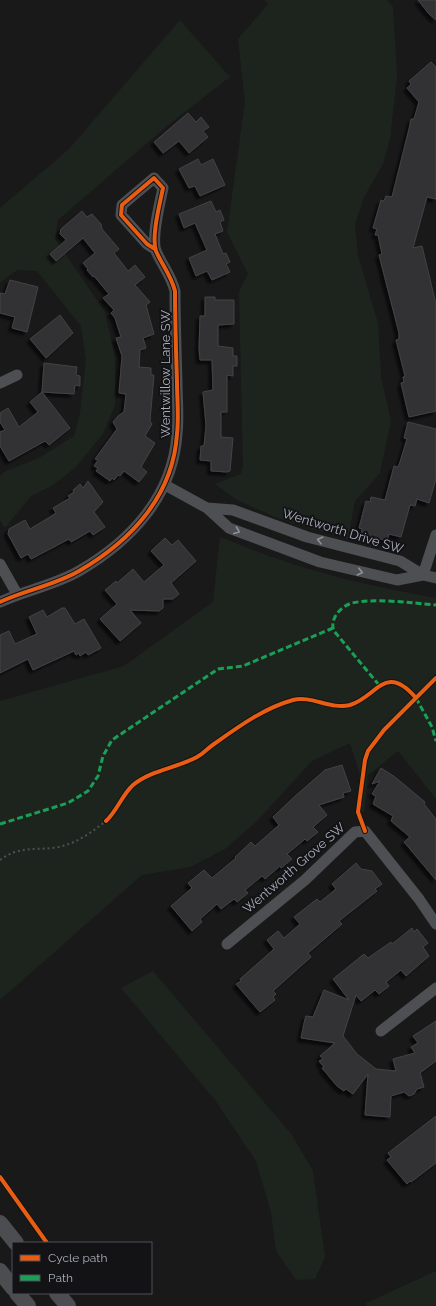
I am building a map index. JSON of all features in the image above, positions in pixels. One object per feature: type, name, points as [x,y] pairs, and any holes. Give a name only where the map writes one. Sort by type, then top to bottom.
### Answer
[{"type":"main road","points":[[0,1223],[15,1242]]},
{"type":"main road","points":[[0,1271],[12,1287]]},
{"type":"main road","points":[[18,1294],[28,1306]]},
{"type":"main road","points":[[58,1294],[68,1306]]},
{"type":"street","name":"Wentwillow Lane SW","points":[[0,602],[78,571],[107,553],[139,525],[150,512],[165,485],[174,458],[178,434],[175,290],[171,278],[156,249],[156,220],[163,188],[154,178],[122,205],[122,215],[147,244],[156,249]]},
{"type":"street","points":[[0,383],[17,375]]},
{"type":"street","name":"Wentworth Drive SW","points":[[165,485],[207,508],[229,528],[320,562],[397,580],[423,575]]},
{"type":"street","name":"Wentworth Drive SW","points":[[207,508],[233,510],[307,537],[400,561],[423,575],[436,578]]},
{"type":"street","points":[[423,575],[436,535]]},
{"type":"street","points":[[0,564],[17,594]]},
{"type":"street","name":"Wentworth Grove SW","points":[[227,944],[305,880],[355,832],[365,831],[419,899],[436,924]]},
{"type":"street","points":[[381,1031],[436,988]]},
{"type":"path","points":[[0,860],[16,851],[24,849],[42,849],[61,846],[84,837],[107,820]]},
{"type":"shaded area","points":[[264,0],[387,0],[393,7],[397,76],[390,139],[383,164],[364,197],[355,224],[358,256],[378,323],[381,377],[391,421],[380,473],[355,501],[348,539],[277,518],[237,500],[215,484],[241,474],[243,466],[239,292],[248,274],[227,232],[245,102],[238,39],[268,4]]},
{"type":"shaded area","points":[[180,20],[230,77],[168,125],[58,220],[55,239],[105,312],[115,357],[115,405],[103,434],[76,467],[53,485],[31,496],[5,528],[0,521],[0,476],[6,471],[39,458],[74,436],[80,414],[86,360],[81,326],[37,271],[17,270],[0,283],[0,208],[69,149]]},
{"type":"shaded area","points":[[220,537],[292,564],[333,576],[374,586],[436,598],[436,799],[398,751],[368,775],[364,812],[356,811],[360,775],[350,743],[312,761],[257,821],[225,849],[190,867],[142,875],[0,1000],[0,701],[124,666],[213,602]]},
{"type":"shaded area","points":[[153,971],[292,1135],[313,1171],[325,1257],[315,1279],[296,1280],[276,1251],[271,1212],[256,1161],[215,1100],[121,988]]},
{"type":"shaded area","points":[[436,1271],[436,1306],[367,1306],[366,1303]]},
{"type":"building","points":[[418,0],[436,0],[436,20],[429,14]]},
{"type":"building","points":[[431,62],[436,67],[436,199],[427,197],[413,248],[422,246],[436,304],[436,411],[409,417],[401,383],[404,382],[403,377],[405,376],[396,340],[399,339],[399,333],[379,255],[382,254],[378,235],[375,235],[377,229],[373,228],[381,200],[384,201],[386,196],[392,197],[411,119],[414,119],[419,102],[407,88],[411,84],[409,81]]},
{"type":"building","points":[[188,113],[196,122],[201,117],[209,127],[203,131],[208,137],[189,153],[179,141],[163,153],[154,142]]},
{"type":"building","points":[[198,159],[201,165],[213,159],[225,185],[200,196],[195,186],[189,188],[179,169]]},
{"type":"building","points":[[211,201],[216,212],[220,210],[224,220],[220,222],[223,231],[215,234],[223,254],[226,253],[230,262],[226,264],[230,272],[212,280],[207,271],[196,276],[189,258],[207,250],[195,223],[184,228],[179,214]]},
{"type":"building","points":[[82,211],[87,217],[92,214],[101,224],[102,229],[119,249],[114,253],[128,271],[135,265],[145,277],[135,285],[150,302],[146,305],[154,334],[143,338],[146,348],[140,350],[139,367],[151,368],[151,375],[154,375],[150,421],[152,424],[145,436],[155,443],[141,467],[147,472],[139,482],[124,471],[120,476],[118,475],[114,480],[112,478],[110,481],[96,471],[98,468],[94,466],[98,460],[95,459],[117,429],[113,422],[124,412],[126,394],[119,393],[122,356],[116,338],[121,337],[115,318],[111,313],[114,310],[103,298],[109,294],[87,270],[88,269],[83,263],[95,253],[83,238],[56,261],[50,254],[66,240],[60,234],[61,229]]},
{"type":"building","points":[[10,280],[38,287],[27,332],[12,328],[15,317],[0,313],[0,293],[5,294]]},
{"type":"building","points":[[205,297],[215,297],[215,300],[234,300],[234,324],[218,325],[218,346],[233,348],[233,356],[237,356],[237,366],[233,366],[233,376],[227,375],[227,412],[221,412],[221,437],[233,438],[230,471],[227,472],[211,471],[211,461],[200,460],[201,446],[204,446],[206,425],[203,392],[213,390],[212,360],[200,360],[199,349],[200,316],[205,316]]},
{"type":"building","points":[[60,315],[73,333],[46,358],[30,339]]},
{"type":"building","points":[[44,363],[77,367],[76,375],[80,376],[80,386],[75,385],[74,394],[42,392]]},
{"type":"building","points":[[42,392],[70,428],[49,445],[45,441],[9,461],[0,446],[0,432],[5,430],[0,422],[0,413],[8,408],[19,427],[38,412],[30,402]]},
{"type":"building","points":[[408,422],[436,429],[436,479],[429,503],[417,499],[415,506],[410,505],[401,537],[389,534],[387,541],[361,534],[362,529],[359,528],[366,501],[370,502],[371,497],[385,500],[394,466],[398,467],[407,439],[404,438]]},
{"type":"building","points":[[88,481],[103,502],[94,512],[105,527],[93,535],[90,531],[71,542],[69,539],[31,559],[28,554],[21,558],[8,534],[9,529],[25,520],[30,529],[50,517],[56,513],[53,508],[70,498],[68,496],[74,492],[73,490],[80,484],[83,488]]},
{"type":"building","points":[[165,538],[172,545],[178,540],[196,561],[171,583],[179,594],[173,599],[163,599],[163,608],[159,611],[130,610],[141,623],[120,641],[100,619],[117,604],[105,590],[116,581],[117,583],[133,569],[144,582],[164,565],[151,551]]},
{"type":"building","points":[[62,608],[65,608],[75,624],[84,619],[101,648],[88,655],[86,652],[80,656],[79,653],[76,655],[74,651],[33,670],[28,659],[0,673],[0,635],[9,631],[15,644],[37,634],[29,617],[43,610],[47,617]]},
{"type":"building","points":[[342,765],[351,791],[343,793],[344,797],[319,805],[327,815],[313,827],[318,832],[307,841],[305,839],[287,854],[292,859],[281,868],[280,866],[265,879],[262,876],[245,890],[248,893],[237,902],[234,899],[221,909],[217,904],[200,919],[202,922],[192,931],[171,906],[192,888],[188,883],[204,870],[212,878],[236,858],[235,857],[251,842],[255,846],[279,825],[273,817],[294,797],[325,770]]},
{"type":"building","points":[[381,768],[395,777],[425,802],[424,804],[436,819],[436,880],[404,842],[410,837],[391,821],[393,816],[373,804],[376,796],[372,794],[380,781],[372,784]]},
{"type":"building","points":[[356,863],[361,869],[372,871],[382,884],[375,889],[377,891],[339,921],[342,924],[308,953],[311,957],[273,991],[276,994],[273,997],[275,1000],[260,1012],[236,984],[274,949],[267,940],[278,931],[284,938],[300,924],[294,917],[317,899],[320,902],[336,889],[332,884]]},
{"type":"building","points":[[412,928],[414,932],[417,929],[428,943],[423,947],[429,956],[406,976],[401,970],[386,982],[389,986],[379,994],[375,990],[361,1001],[356,995],[343,1036],[357,1054],[376,1069],[396,1071],[393,1059],[415,1053],[411,1047],[418,1043],[413,1036],[436,1021],[436,1061],[420,1073],[424,1087],[417,1089],[414,1094],[409,1096],[404,1092],[391,1096],[390,1117],[365,1115],[368,1074],[353,1094],[346,1089],[344,1091],[337,1086],[322,1068],[324,1067],[319,1061],[323,1059],[320,1056],[335,1043],[301,1038],[304,1023],[306,1016],[313,1017],[324,990],[349,1000],[333,979],[364,954],[368,958],[391,942],[392,944]]},
{"type":"building","points":[[436,1116],[436,1163],[407,1184],[387,1160],[391,1157],[388,1153]]},
{"type":"marked path","points":[[379,685],[334,631],[333,622],[337,614],[344,607],[352,603],[371,601],[394,601],[436,605]]},
{"type":"marked path","points":[[0,824],[68,803],[88,791],[98,776],[103,756],[112,740],[218,669],[243,666],[333,628]]},
{"type":"marked path","points":[[416,698],[432,727],[436,741]]},
{"type":"cycle path","points":[[0,602],[70,576],[116,546],[132,531],[146,514],[158,497],[167,477],[174,456],[178,427],[175,291],[156,251],[156,220],[163,188],[154,178],[122,205],[121,215],[147,244],[155,249]]},
{"type":"cycle path","points":[[365,831],[358,812],[365,760],[368,751],[384,730],[436,678]]},
{"type":"cycle path","points":[[106,821],[129,789],[140,780],[156,772],[197,757],[242,725],[282,703],[293,700],[307,699],[336,706],[350,705],[389,682],[396,683],[405,688],[416,698]]},
{"type":"cycle path","points":[[0,1177],[46,1242]]}]
